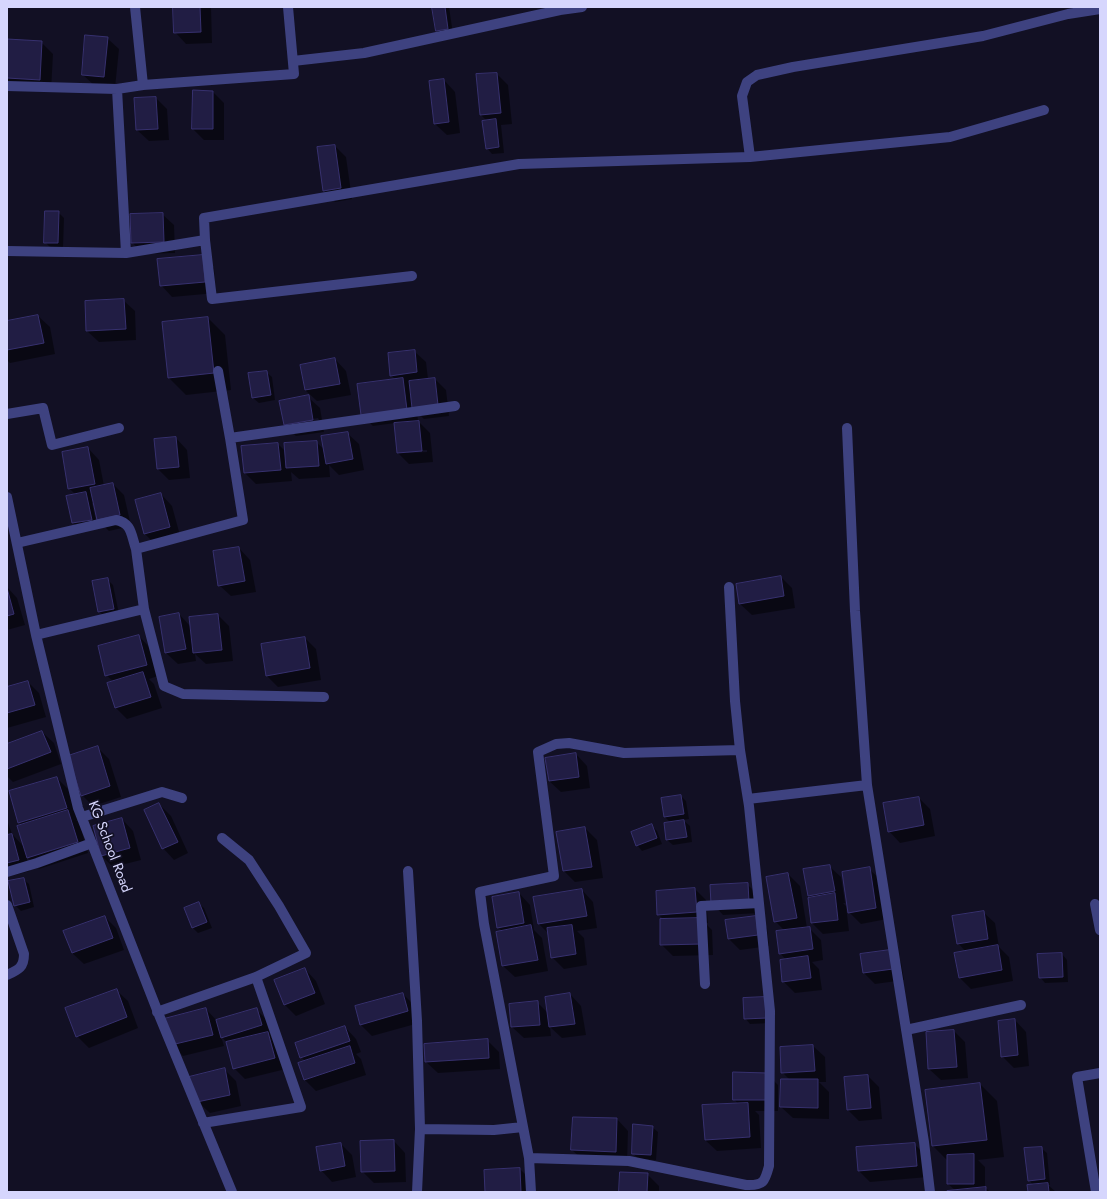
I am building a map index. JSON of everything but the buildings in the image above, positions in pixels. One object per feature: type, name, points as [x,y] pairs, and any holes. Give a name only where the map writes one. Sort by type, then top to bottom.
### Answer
[{"type":"street","points":[[135,7],[143,85]]},
{"type":"street","points":[[7,86],[116,89],[143,85],[294,74],[288,7]]},
{"type":"street","points":[[292,61],[364,53],[560,10],[582,7]]},
{"type":"street","points":[[750,157],[742,96],[747,82],[757,75],[793,67],[983,36],[1068,14],[1100,9]]},
{"type":"street","points":[[116,89],[126,253]]},
{"type":"street","points":[[412,276],[212,299],[204,218],[519,164],[750,157],[950,137],[1044,110]]},
{"type":"street","points":[[7,252],[126,253],[205,240]]},
{"type":"street","points":[[136,549],[243,520],[218,370]]},
{"type":"street","points":[[230,438],[455,406]]},
{"type":"street","points":[[7,414],[43,408],[52,445],[119,428]]},
{"type":"street","points":[[847,428],[855,610],[867,785],[924,1142],[930,1192]]},
{"type":"street","name":"KG School Road","points":[[7,497],[36,635],[78,808],[157,1012],[232,1192]]},
{"type":"street","points":[[17,543],[116,520],[124,522],[128,526],[136,549],[144,609],[164,686],[183,694],[324,697]]},
{"type":"street","points":[[529,1158],[629,1161],[756,1186],[766,1179],[769,1166],[770,1012],[748,800],[740,750],[735,701],[729,587]]},
{"type":"street","points":[[36,635],[144,609]]},
{"type":"street","points":[[531,1192],[529,1158],[484,924],[480,892],[554,876],[538,752],[556,744],[569,743],[624,753],[740,750]]},
{"type":"street","points":[[748,800],[867,785]]},
{"type":"street","points":[[82,817],[162,792],[182,798]]},
{"type":"street","points":[[157,1012],[256,977],[306,952],[279,906],[248,860],[222,838]]},
{"type":"street","points":[[7,872],[92,843]]},
{"type":"street","points":[[408,871],[417,1021],[420,1129],[417,1192]]},
{"type":"street","points":[[705,984],[701,906],[759,903]]},
{"type":"street","points":[[1095,904],[1100,930]]},
{"type":"street","points":[[7,905],[24,954],[24,962],[19,969],[7,975]]},
{"type":"street","points":[[203,1123],[302,1107],[256,977]]},
{"type":"street","points":[[906,1030],[1021,1005]]},
{"type":"street","points":[[1096,1192],[1077,1077],[1100,1074]]},
{"type":"street","points":[[420,1129],[494,1130],[523,1127]]}]
